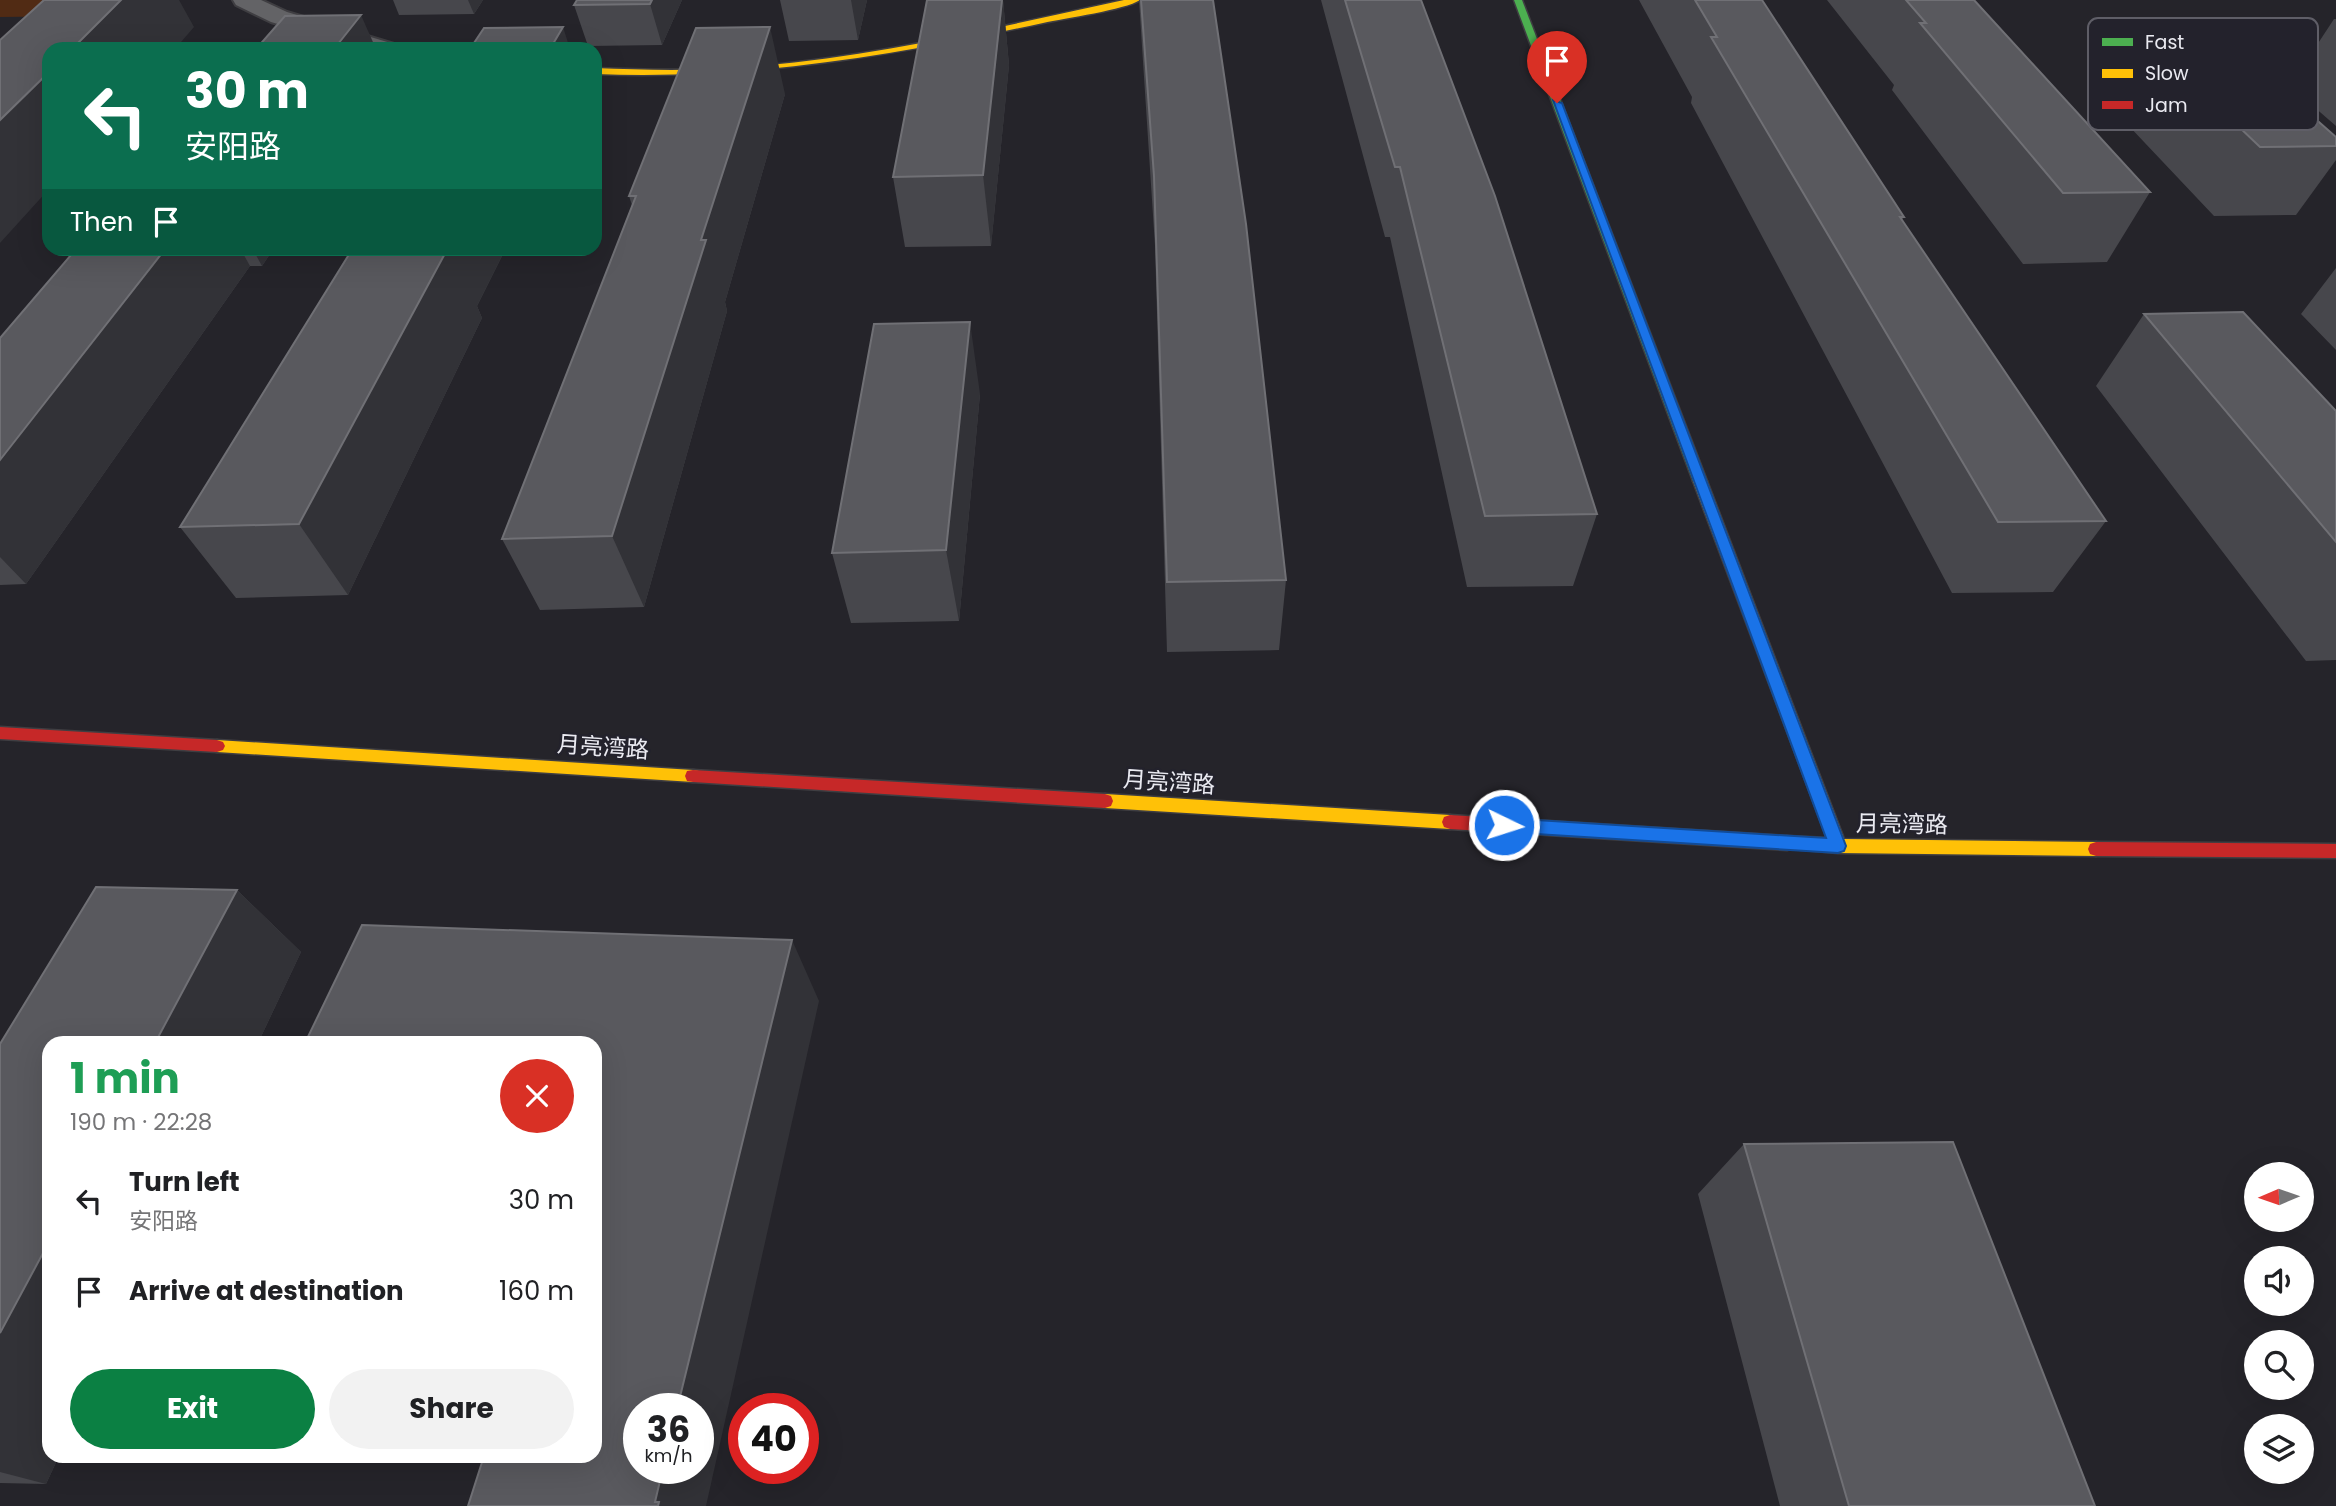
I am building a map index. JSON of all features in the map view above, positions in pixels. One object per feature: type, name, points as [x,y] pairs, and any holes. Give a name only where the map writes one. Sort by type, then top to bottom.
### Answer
[{"type":"street","points":[[244,0],[279,18],[362,42]]},
{"type":"street","points":[[602,71],[676,74],[804,63],[919,46],[1136,0]]},
{"type":"street","points":[[1518,0],[1838,846]]},
{"type":"street","name":"月亮湾路","points":[[0,733],[1838,846],[2336,851]]},
{"type":"shaded area","points":[[0,0],[91,0],[92,16],[0,17]]},
{"type":"building","points":[[44,0],[121,0],[79,42],[42,42],[42,79],[0,120],[0,40]]},
{"type":"building","points":[[577,0],[652,0],[650,4],[574,5]]},
{"type":"building","points":[[927,0],[1002,0],[983,175],[893,177]]},
{"type":"building","points":[[1141,0],[1213,0],[1246,224],[1286,580],[1167,582],[1154,176]]},
{"type":"building","points":[[1345,0],[1421,0],[1495,196],[1597,514],[1485,516],[1400,167],[1395,167]]},
{"type":"building","points":[[1695,0],[1762,0],[1904,217],[1900,217],[2106,521],[1998,522],[1711,37],[1717,37]]},
{"type":"building","points":[[1906,0],[1974,0],[2088,124],[2088,130],[2093,130],[2150,192],[2063,193],[1920,23],[1926,23]]},
{"type":"building","points":[[361,15],[340,42],[262,42],[285,16]]},
{"type":"building","points":[[563,27],[554,42],[475,42],[484,28]]},
{"type":"building","points":[[770,27],[701,240],[706,240],[612,536],[502,539],[636,196],[629,196],[696,28]]},
{"type":"building","points":[[2318,121],[2336,137],[2336,146],[2260,147],[2242,130],[2318,130]]},
{"type":"building","points":[[70,256],[160,256],[0,460],[0,338]]},
{"type":"building","points":[[348,256],[444,256],[299,524],[180,527]]},
{"type":"building","points":[[2243,312],[2336,411],[2336,542],[2144,314]]},
{"type":"building","points":[[970,322],[946,550],[832,553],[874,324]]},
{"type":"building","points":[[96,887],[237,890],[159,1036],[42,1036],[42,1255],[0,1333],[0,1044]]},
{"type":"building","points":[[362,925],[792,940],[681,1393],[623,1393],[623,1484],[659,1484],[655,1502],[659,1502],[658,1506],[468,1506],[482,1463],[602,1463],[602,1036],[308,1036]]},
{"type":"building","points":[[1953,1142],[2095,1506],[1849,1506],[1744,1144]]},
{"type":"traffic: fast","points":[[1518,0],[1700,481]]},
{"type":"traffic: slow","points":[[602,71],[675,73],[791,65],[907,48],[1136,0]]},
{"type":"traffic: slow","points":[[1700,481],[1838,846]]},
{"type":"traffic: slow","points":[[217,746],[693,776]]},
{"type":"traffic: slow","points":[[1105,801],[1450,822]]},
{"type":"traffic: slow","points":[[1787,843],[2096,849]]},
{"type":"traffic: jam","points":[[0,733],[217,746]]},
{"type":"traffic: jam","points":[[693,776],[1105,801]]},
{"type":"traffic: jam","points":[[1450,822],[1787,843]]},
{"type":"traffic: jam","points":[[2096,849],[2336,851]]},
{"type":"route","points":[[1504,825],[1838,846],[1557,103]]}]
